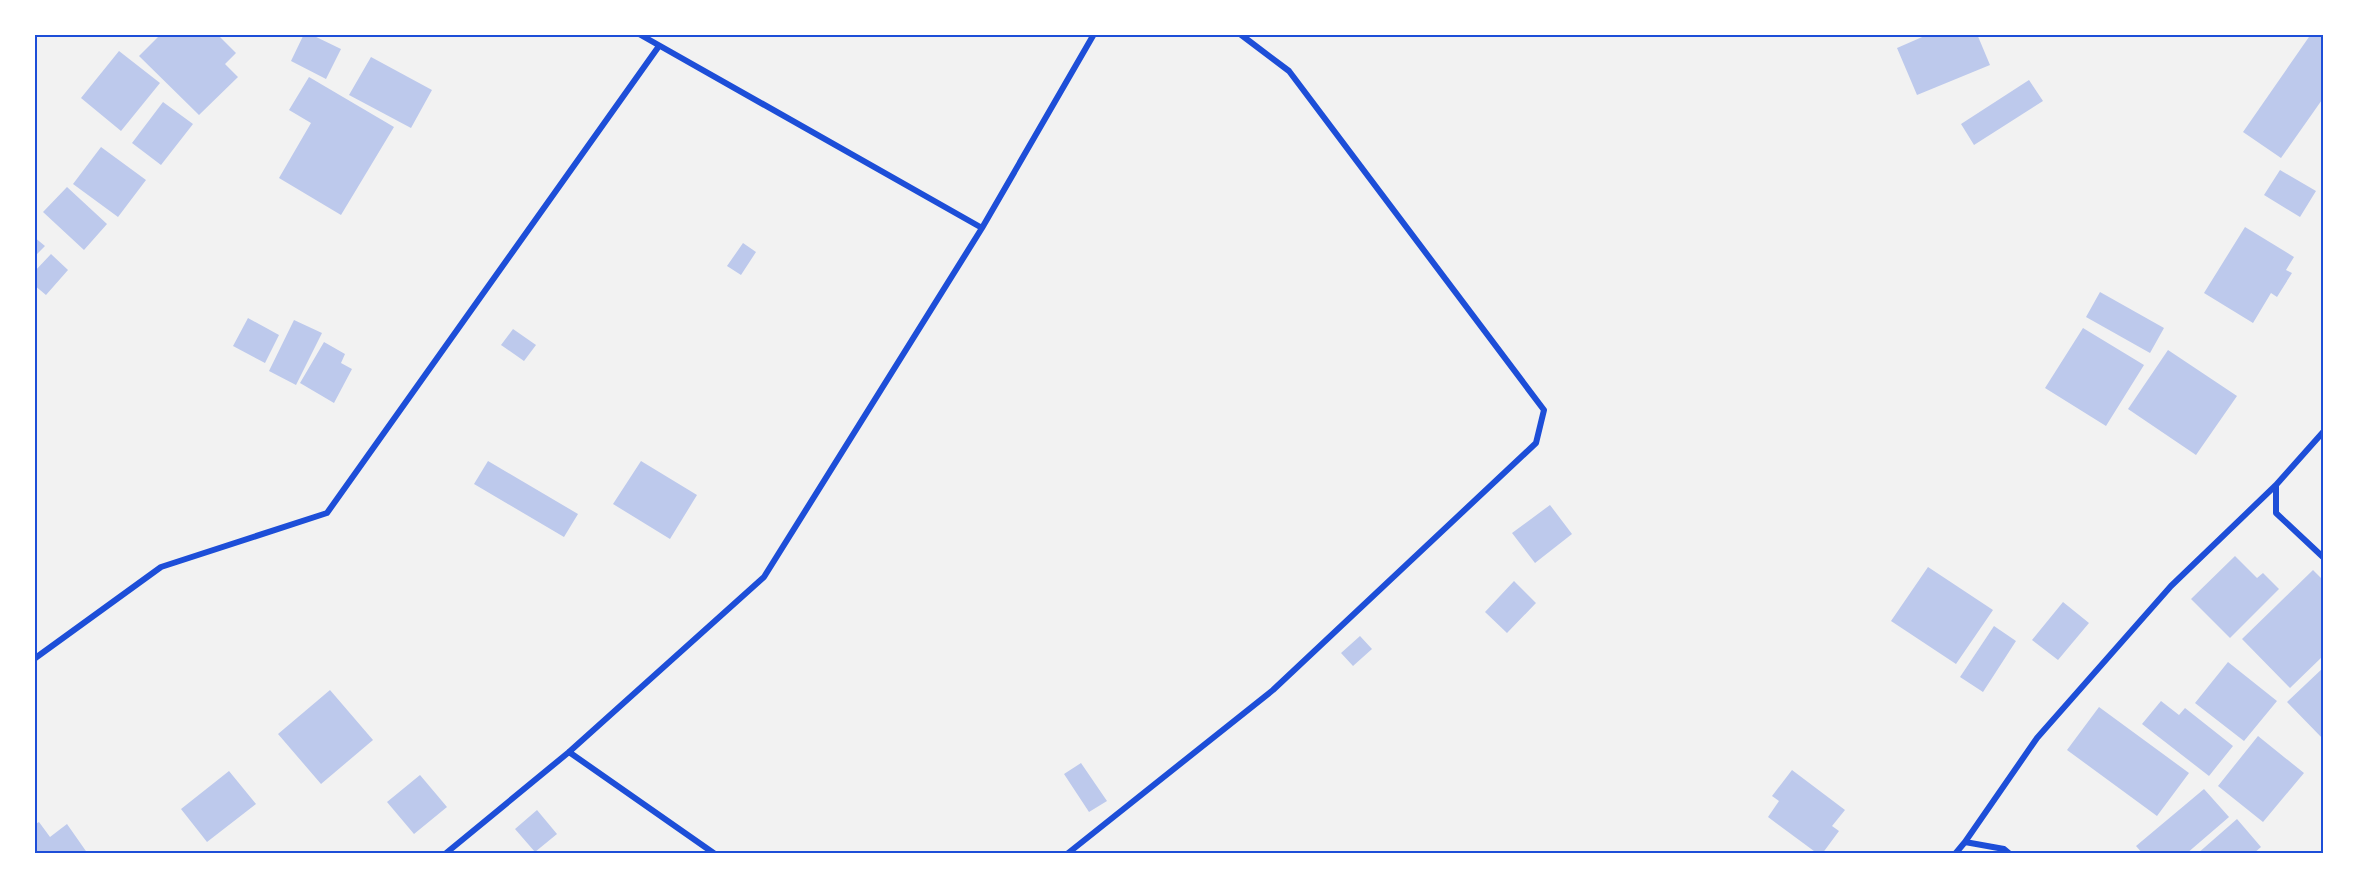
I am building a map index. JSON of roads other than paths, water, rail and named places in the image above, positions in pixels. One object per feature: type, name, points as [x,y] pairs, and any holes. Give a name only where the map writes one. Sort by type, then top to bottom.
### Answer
[{"type":"street","points":[[639,34],[982,228]]},
{"type":"street","points":[[445,854],[569,752],[764,577],[982,228],[1094,34]]},
{"type":"street","points":[[1066,854],[1273,690],[1536,442],[1544,410],[1289,71],[1240,34]]},
{"type":"street","points":[[34,658],[161,567],[327,513],[659,46]]},
{"type":"street","points":[[1955,854],[2037,738],[2171,585],[2276,485],[2324,431]]},
{"type":"street","points":[[2276,485],[2276,513],[2324,558]]},
{"type":"street","points":[[569,752],[714,854]]},
{"type":"street","points":[[1965,842],[2004,849],[2010,854]]}]
